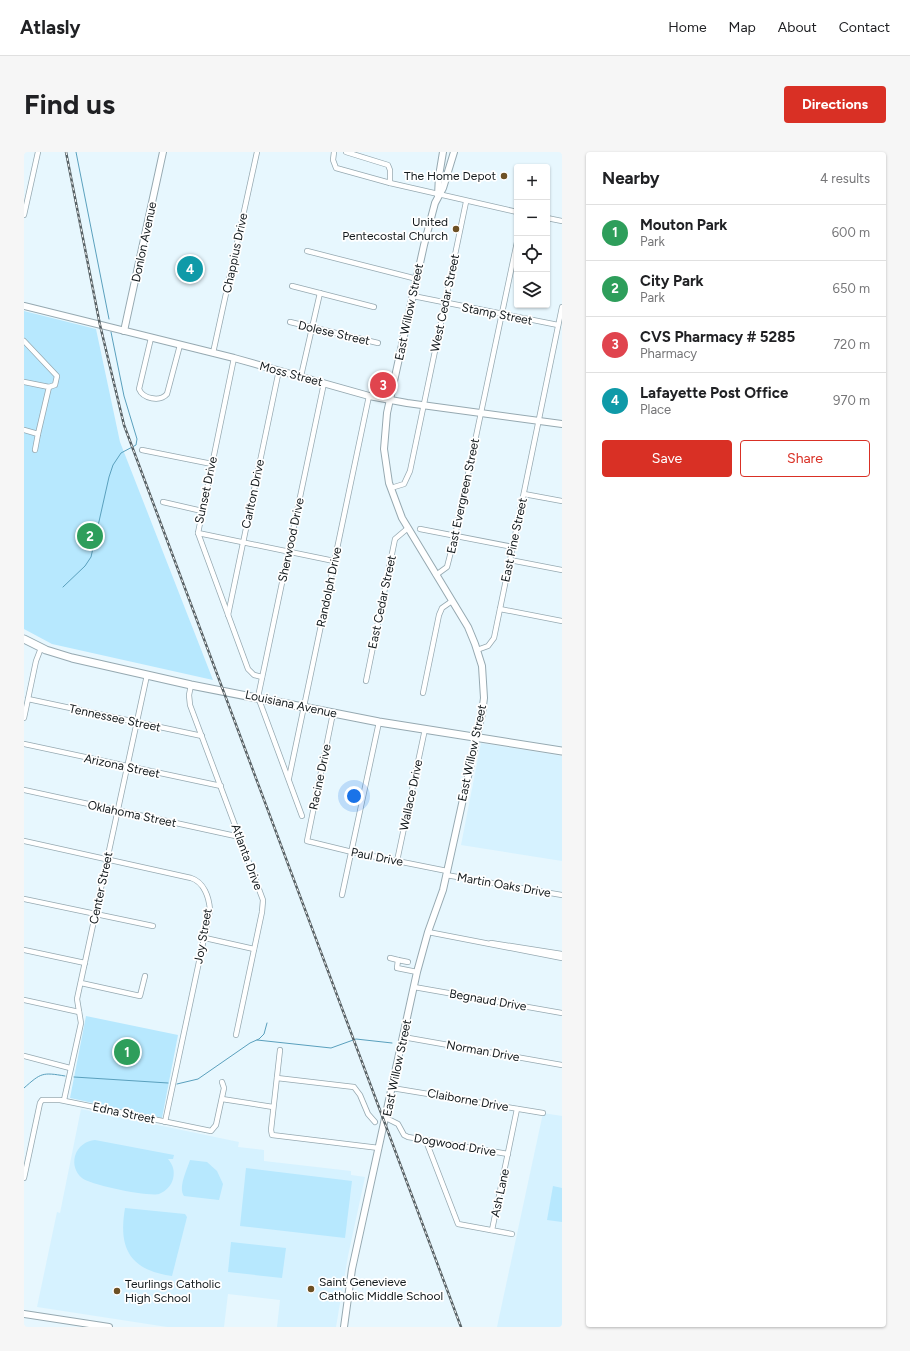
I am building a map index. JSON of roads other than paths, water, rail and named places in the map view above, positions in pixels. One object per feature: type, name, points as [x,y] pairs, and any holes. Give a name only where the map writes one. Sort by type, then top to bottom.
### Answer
[{"type":"main road","name":"Donlon Avenue","points":[[124,332],[163,152]]},
{"type":"main road","name":"East Willow Street","points":[[438,195],[439,176],[443,152]]},
{"type":"main road","points":[[448,173],[449,152]]},
{"type":"main road","name":"East Willow Street","points":[[344,1327],[352,1269],[417,972],[428,932],[439,903],[477,737],[484,698],[482,666],[477,650],[470,633],[452,601],[398,510],[391,488],[384,450],[386,422],[390,400],[413,296],[438,195],[448,173],[454,152]]},
{"type":"main road","name":"Moss Street","points":[[24,306],[124,332],[234,358],[369,396],[424,406],[481,412],[562,424]]},
{"type":"main road","name":"Louisiana Avenue","points":[[24,639],[41,648],[72,658],[191,685],[379,722],[562,751]]},
{"type":"main road","points":[[24,1314],[109,1327]]},
{"type":"street","points":[[24,213],[38,152]]},
{"type":"street","name":"Chappius Drive","points":[[213,353],[257,152]]},
{"type":"street","points":[[334,152],[333,160],[336,168],[466,202],[514,211]]},
{"type":"street","points":[[346,152],[388,165],[390,167],[390,183]]},
{"type":"street","name":"West Cedar Street","points":[[424,406],[466,202]]},
{"type":"street","points":[[550,219],[562,221]]},
{"type":"street","points":[[307,251],[417,279]]},
{"type":"street","name":"East Evergreen Street","points":[[436,575],[447,567],[455,536],[514,257]]},
{"type":"street","points":[[292,286],[374,307]]},
{"type":"street","points":[[301,376],[320,293]]},
{"type":"street","name":"Stamp Street","points":[[413,296],[558,325]]},
{"type":"street","name":"East Pine Street","points":[[477,650],[488,646],[493,640],[562,307]]},
{"type":"street","name":"Dolese Street","points":[[290,322],[378,343]]},
{"type":"street","points":[[151,338],[139,388],[143,395],[156,399],[163,398],[167,394],[180,345]]},
{"type":"street","points":[[24,341],[57,376],[56,385],[49,387],[24,382]]},
{"type":"street","name":"Sunset Drive","points":[[234,358],[198,533],[227,617],[248,669],[254,675],[262,677]]},
{"type":"street","name":"Carlton Drive","points":[[227,617],[279,370]]},
{"type":"street","name":"Sherwood Drive","points":[[258,697],[324,383]]},
{"type":"street","points":[[35,450],[49,387]]},
{"type":"street","name":"Randolph Drive","points":[[289,779],[369,396]]},
{"type":"street","points":[[391,488],[404,484],[408,477],[424,406]]},
{"type":"street","points":[[24,430],[38,434]]},
{"type":"street","points":[[142,450],[212,464]]},
{"type":"street","points":[[524,494],[562,501]]},
{"type":"street","points":[[163,502],[202,511]]},
{"type":"street","name":"East Cedar Street","points":[[366,681],[395,538],[408,528]]},
{"type":"street","points":[[420,529],[513,547]]},
{"type":"street","points":[[198,533],[334,561]]},
{"type":"street","points":[[510,560],[562,570]]},
{"type":"street","points":[[423,693],[439,615],[442,608],[452,601]]},
{"type":"street","points":[[500,609],[562,621]]},
{"type":"street","points":[[24,718],[41,648]]},
{"type":"street","name":"Center Street","points":[[64,1100],[81,1023],[76,1004],[80,983],[147,675]]},
{"type":"street","name":"Atlanta Drive","points":[[191,685],[189,701],[263,900],[236,1035]]},
{"type":"street","points":[[258,697],[302,816]]},
{"type":"street","name":"Tennessee Street","points":[[28,699],[202,736]]},
{"type":"street","name":"Racine Drive","points":[[307,841],[333,713]]},
{"type":"street","points":[[342,895],[379,722]]},
{"type":"street","name":"Wallace Drive","points":[[397,861],[425,729]]},
{"type":"street","name":"Arizona Street","points":[[24,744],[220,786]]},
{"type":"street","name":"Oklahoma Street","points":[[24,790],[240,837]]},
{"type":"street","name":"Joy Street","points":[[24,841],[191,878],[201,883],[210,908],[205,938],[165,1122]]},
{"type":"street","name":"Paul Drive","points":[[307,841],[446,873]]},
{"type":"street","name":"Martin Oaks Drive","points":[[446,873],[562,895]]},
{"type":"street","points":[[24,899],[153,926]]},
{"type":"street","points":[[428,932],[562,958]]},
{"type":"street","points":[[205,938],[254,949]]},
{"type":"street","points":[[489,943],[496,942],[562,954]]},
{"type":"street","points":[[24,950],[85,963]]},
{"type":"street","points":[[390,958],[408,962]]},
{"type":"street","points":[[398,960],[397,968],[417,972]]},
{"type":"street","points":[[80,983],[140,996],[145,976]]},
{"type":"street","name":"Begnaud Drive","points":[[414,987],[562,1013]]},
{"type":"street","points":[[24,1000],[79,1012]]},
{"type":"street","name":"Norman Drive","points":[[403,1038],[562,1065]]},
{"type":"street","points":[[280,1050],[273,1108],[272,1135],[379,1148]]},
{"type":"street","points":[[24,1056],[70,1068]]},
{"type":"street","points":[[277,1078],[354,1087],[360,1095],[368,1114],[375,1122]]},
{"type":"street","points":[[222,1082],[224,1088],[222,1099],[273,1108]]},
{"type":"street","name":"Claiborne Drive","points":[[392,1088],[543,1113]]},
{"type":"street","name":"Edna Street","points":[[24,1178],[39,1106],[44,1099],[64,1100],[208,1131],[212,1130],[216,1125],[222,1099]]},
{"type":"street","name":"Ash Lane","points":[[492,1230],[517,1109]]},
{"type":"street","name":"Dogwood Drive","points":[[386,1118],[398,1124],[406,1136],[426,1141],[508,1154]]},
{"type":"street","points":[[426,1141],[457,1222],[460,1225],[512,1234]]},
{"type":"waterway","points":[[76,152],[109,319]]},
{"type":"waterway","points":[[63,587],[85,566],[91,557],[113,465],[121,453],[136,445],[137,439],[124,396],[111,332]]},
{"type":"waterway","points":[[177,1084],[198,1079],[250,1043],[259,1039],[264,1034],[267,1023]]},
{"type":"waterway","points":[[257,1040],[331,1048],[356,1039],[392,1043]]},
{"type":"waterway","points":[[24,1088],[34,1079],[42,1075],[51,1074],[65,1076]]},
{"type":"waterway","points":[[74,1077],[168,1083]]},
{"type":"railway","points":[[66,152],[100,325],[124,425],[461,1327]]},
{"type":"place","name":"The Home Depot","points":[[504,176]]},
{"type":"place","name":"United Pentecostal Church","points":[[456,229]]},
{"type":"place","name":"Lafayette Post Office","points":[[190,269]]},
{"type":"place","name":"CVS Pharmacy # 5285","points":[[383,385]]},
{"type":"place","name":"City Park","points":[[90,536]]},
{"type":"place","name":"Mouton Park","points":[[127,1052]]},
{"type":"place","name":"Saint Genevieve Catholic Middle School","points":[[311,1289]]},
{"type":"place","name":"Teurlings Catholic High School","points":[[117,1291]]}]
